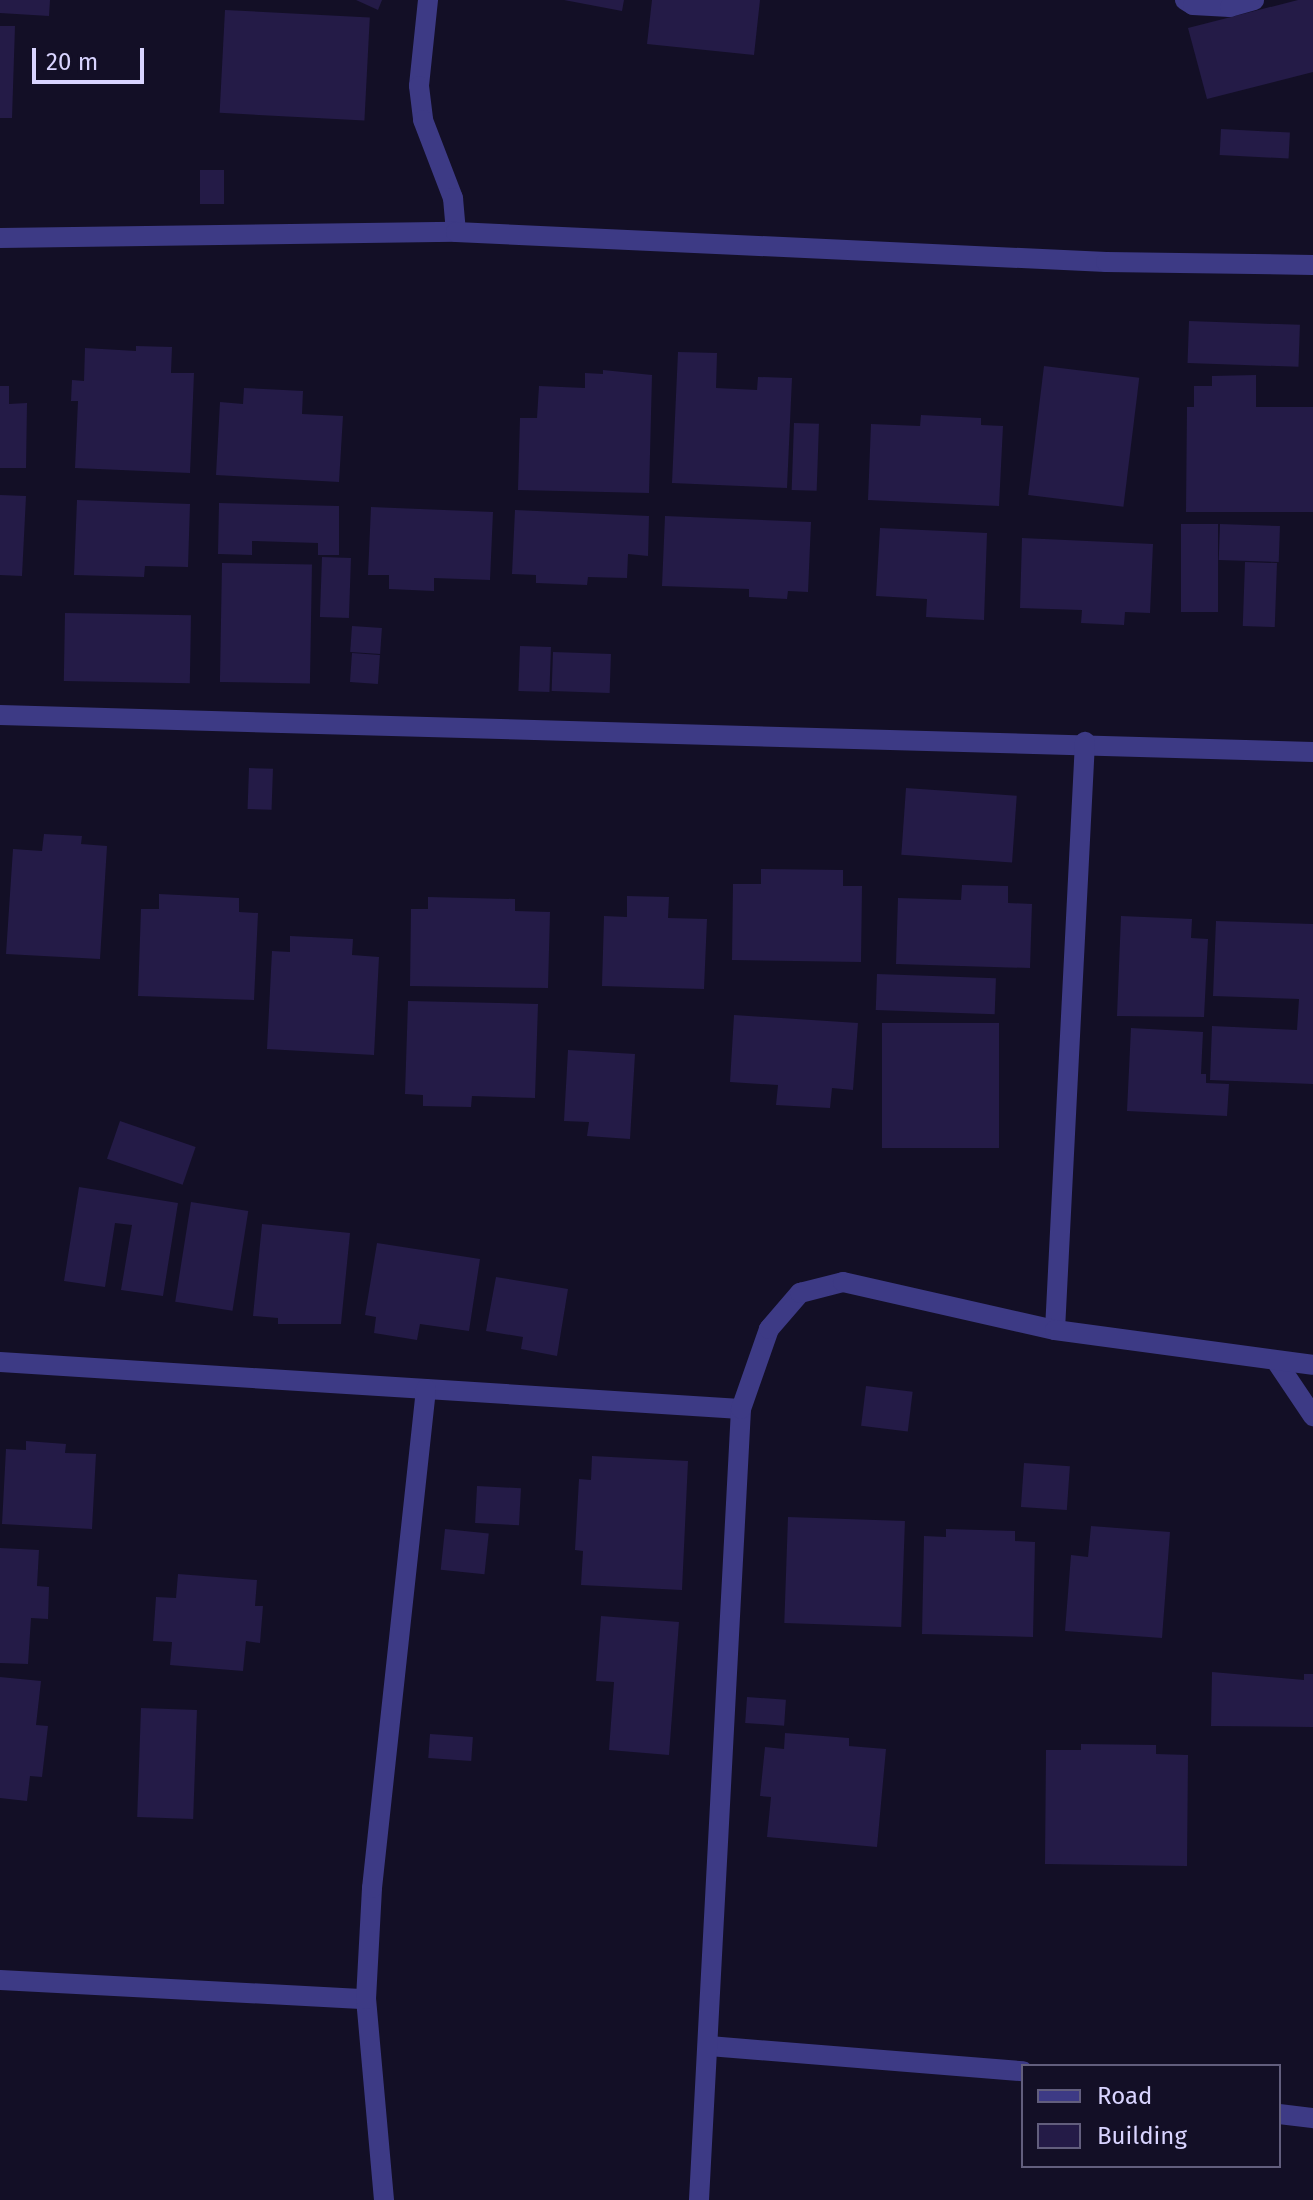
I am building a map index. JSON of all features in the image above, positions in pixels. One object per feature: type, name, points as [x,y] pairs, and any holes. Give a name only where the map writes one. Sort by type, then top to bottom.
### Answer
[{"type":"street","points":[[428,0],[419,86],[423,120],[453,198],[456,232]]},
{"type":"street","points":[[1185,0],[1193,5],[1230,7],[1254,0]]},
{"type":"street","points":[[0,238],[456,232],[1106,262],[1313,265]]},
{"type":"street","points":[[0,715],[1085,742],[1313,752]]},
{"type":"street","points":[[1055,1330],[1085,742]]},
{"type":"street","points":[[699,2200],[741,1409],[769,1329],[800,1293],[843,1282],[1055,1330],[1278,1364],[1313,1365]]},
{"type":"street","points":[[0,1362],[741,1409]]},
{"type":"street","points":[[1278,1364],[1313,1416]]},
{"type":"street","points":[[384,2200],[366,1999],[378,1799],[426,1389]]},
{"type":"street","points":[[0,1980],[366,1999]]},
{"type":"street","points":[[709,2046],[1021,2071]]},
{"type":"street","points":[[1281,2114],[1313,2118]]},
{"type":"building","points":[[0,0],[50,0],[49,16],[0,13]]},
{"type":"building","points":[[356,0],[382,0],[378,10]]},
{"type":"building","points":[[564,0],[624,0],[622,11]]},
{"type":"building","points":[[652,0],[760,0],[754,55],[647,44]]},
{"type":"building","points":[[1298,0],[1313,0],[1313,72],[1207,99],[1188,28]]},
{"type":"building","points":[[225,10],[370,18],[364,120],[220,113]]},
{"type":"building","points":[[0,26],[15,26],[12,118],[0,118]]},
{"type":"building","points":[[1221,129],[1290,133],[1289,159],[1220,155]]},
{"type":"building","points":[[200,170],[224,170],[224,204],[200,204]]},
{"type":"building","points":[[1189,321],[1300,325],[1298,367],[1188,363]]},
{"type":"building","points":[[136,346],[172,347],[171,373],[194,373],[190,473],[75,468],[78,401],[71,401],[72,380],[84,381],[85,348],[136,351]]},
{"type":"building","points":[[678,352],[717,353],[716,388],[757,390],[758,377],[792,378],[787,488],[672,483]]},
{"type":"building","points":[[1044,366],[1139,378],[1123,507],[1028,495]]},
{"type":"building","points":[[603,370],[652,375],[649,493],[518,490],[520,418],[537,418],[539,386],[585,388],[585,373],[603,374]]},
{"type":"building","points":[[1256,375],[1256,407],[1313,407],[1313,512],[1186,512],[1187,407],[1194,407],[1194,386],[1212,386],[1212,376]]},
{"type":"building","points":[[0,386],[9,386],[9,404],[27,403],[26,468],[0,468]]},
{"type":"building","points":[[244,388],[303,391],[302,414],[343,416],[339,482],[216,475],[220,402],[243,404]]},
{"type":"building","points":[[921,415],[981,418],[981,425],[1003,426],[999,506],[868,500],[871,424],[920,426]]},
{"type":"building","points":[[794,423],[819,424],[817,491],[792,490]]},
{"type":"building","points":[[0,495],[26,496],[22,576],[0,575]]},
{"type":"building","points":[[77,500],[190,504],[188,567],[145,566],[144,577],[74,575]]},
{"type":"building","points":[[219,503],[339,506],[339,555],[318,555],[318,543],[252,541],[252,555],[218,554]]},
{"type":"building","points":[[371,507],[493,512],[490,580],[434,578],[434,591],[389,589],[389,575],[368,575]]},
{"type":"building","points":[[515,510],[649,516],[648,556],[628,554],[627,578],[588,577],[587,585],[536,583],[536,575],[512,574]]},
{"type":"building","points":[[665,516],[811,522],[808,592],[788,591],[787,599],[749,597],[749,589],[662,586]]},
{"type":"building","points":[[1181,524],[1218,524],[1218,612],[1181,612]]},
{"type":"building","points":[[1220,524],[1280,526],[1279,562],[1219,560]]},
{"type":"building","points":[[880,528],[987,533],[984,620],[926,617],[927,599],[876,596]]},
{"type":"building","points":[[1022,538],[1153,544],[1150,613],[1125,612],[1124,625],[1081,623],[1082,610],[1020,608]]},
{"type":"building","points":[[322,557],[351,558],[349,618],[320,617]]},
{"type":"building","points":[[1245,562],[1277,563],[1275,627],[1243,626]]},
{"type":"building","points":[[222,563],[312,565],[310,684],[220,682]]},
{"type":"building","points":[[65,613],[191,615],[190,683],[64,681]]},
{"type":"building","points":[[352,626],[382,628],[380,654],[350,652]]},
{"type":"building","points":[[520,646],[551,647],[549,692],[518,691]]},
{"type":"building","points":[[553,652],[611,654],[610,693],[552,691]]},
{"type":"building","points":[[352,653],[380,655],[378,684],[350,682]]},
{"type":"building","points":[[249,768],[273,769],[272,810],[248,809]]},
{"type":"building","points":[[906,788],[1017,796],[1012,863],[901,855]]},
{"type":"building","points":[[44,834],[82,836],[81,844],[107,846],[100,959],[6,954],[13,849],[42,851]]},
{"type":"building","points":[[761,869],[843,870],[843,886],[862,886],[861,962],[732,960],[733,884],[761,884]]},
{"type":"building","points":[[962,885],[1008,886],[1008,903],[1032,904],[1030,968],[896,964],[898,898],[961,900]]},
{"type":"building","points":[[159,894],[239,898],[239,912],[258,913],[254,1000],[138,996],[141,909],[159,909]]},
{"type":"building","points":[[627,896],[669,897],[668,918],[707,919],[704,989],[602,986],[604,916],[627,917]]},
{"type":"building","points":[[428,897],[515,899],[515,911],[550,912],[548,988],[410,986],[411,909],[428,909]]},
{"type":"building","points":[[1121,916],[1192,919],[1191,938],[1208,939],[1204,1017],[1117,1016]]},
{"type":"building","points":[[1216,921],[1313,924],[1313,1084],[1210,1080],[1212,1026],[1297,1030],[1299,999],[1213,996]]},
{"type":"building","points":[[290,936],[353,939],[352,955],[379,957],[374,1055],[267,1049],[272,951],[290,952]]},
{"type":"building","points":[[877,974],[996,978],[995,1014],[876,1010]]},
{"type":"building","points":[[408,1001],[538,1004],[535,1098],[472,1096],[471,1107],[423,1106],[423,1095],[405,1094]]},
{"type":"building","points":[[734,1015],[858,1023],[853,1090],[832,1088],[830,1108],[776,1105],[778,1085],[730,1082]]},
{"type":"building","points":[[882,1023],[999,1023],[999,1148],[882,1148]]},
{"type":"building","points":[[1131,1028],[1203,1032],[1201,1074],[1206,1074],[1206,1083],[1229,1084],[1227,1116],[1127,1111]]},
{"type":"building","points":[[568,1050],[635,1054],[630,1139],[587,1136],[589,1122],[564,1121]]},
{"type":"building","points":[[120,1121],[196,1147],[183,1185],[107,1159]]},
{"type":"building","points":[[79,1187],[178,1203],[163,1296],[121,1290],[132,1225],[115,1223],[105,1287],[64,1281]]},
{"type":"building","points":[[191,1202],[248,1211],[232,1311],[175,1302]]},
{"type":"building","points":[[262,1224],[350,1233],[341,1324],[278,1324],[278,1318],[253,1316]]},
{"type":"building","points":[[377,1243],[480,1259],[469,1331],[420,1324],[417,1340],[374,1333],[376,1317],[365,1315]]},
{"type":"building","points":[[496,1277],[568,1289],[557,1356],[521,1349],[523,1337],[486,1331]]},
{"type":"building","points":[[866,1386],[913,1392],[908,1431],[861,1426]]},
{"type":"building","points":[[26,1441],[66,1444],[65,1453],[96,1454],[92,1529],[2,1524],[6,1449],[26,1450]]},
{"type":"building","points":[[592,1456],[688,1461],[682,1590],[581,1585],[583,1551],[575,1550],[579,1479],[591,1480]]},
{"type":"building","points":[[1024,1463],[1070,1466],[1067,1510],[1021,1507]]},
{"type":"building","points":[[477,1486],[521,1488],[519,1525],[475,1523]]},
{"type":"building","points":[[788,1517],[905,1521],[901,1627],[784,1623]]},
{"type":"building","points":[[1091,1526],[1170,1532],[1162,1638],[1065,1631],[1071,1555],[1088,1557]]},
{"type":"building","points":[[445,1529],[489,1534],[484,1574],[441,1570]]},
{"type":"building","points":[[946,1529],[1015,1531],[1015,1541],[1035,1542],[1033,1637],[922,1634],[924,1536],[946,1537]]},
{"type":"building","points":[[0,1548],[39,1550],[37,1586],[49,1587],[48,1619],[31,1618],[28,1664],[0,1663]]},
{"type":"building","points":[[178,1574],[257,1580],[255,1606],[263,1606],[260,1643],[246,1641],[243,1671],[170,1665],[172,1642],[153,1641],[156,1597],[176,1598]]},
{"type":"building","points":[[601,1616],[679,1622],[669,1755],[609,1750],[614,1682],[596,1681]]},
{"type":"building","points":[[1212,1672],[1304,1680],[1304,1674],[1313,1674],[1313,1727],[1211,1726]]},
{"type":"building","points":[[0,1677],[41,1681],[36,1725],[48,1726],[42,1777],[30,1776],[27,1801],[0,1798]]},
{"type":"building","points":[[747,1697],[786,1700],[784,1726],[745,1723]]},
{"type":"building","points":[[141,1708],[197,1710],[193,1819],[137,1817]]},
{"type":"building","points":[[785,1733],[849,1738],[849,1746],[886,1749],[877,1847],[767,1837],[771,1797],[760,1796],[765,1747],[784,1749]]},
{"type":"building","points":[[430,1734],[473,1737],[471,1761],[428,1758]]},
{"type":"building","points":[[1081,1744],[1156,1745],[1156,1754],[1188,1755],[1187,1866],[1045,1864],[1046,1750],[1081,1750]]}]
